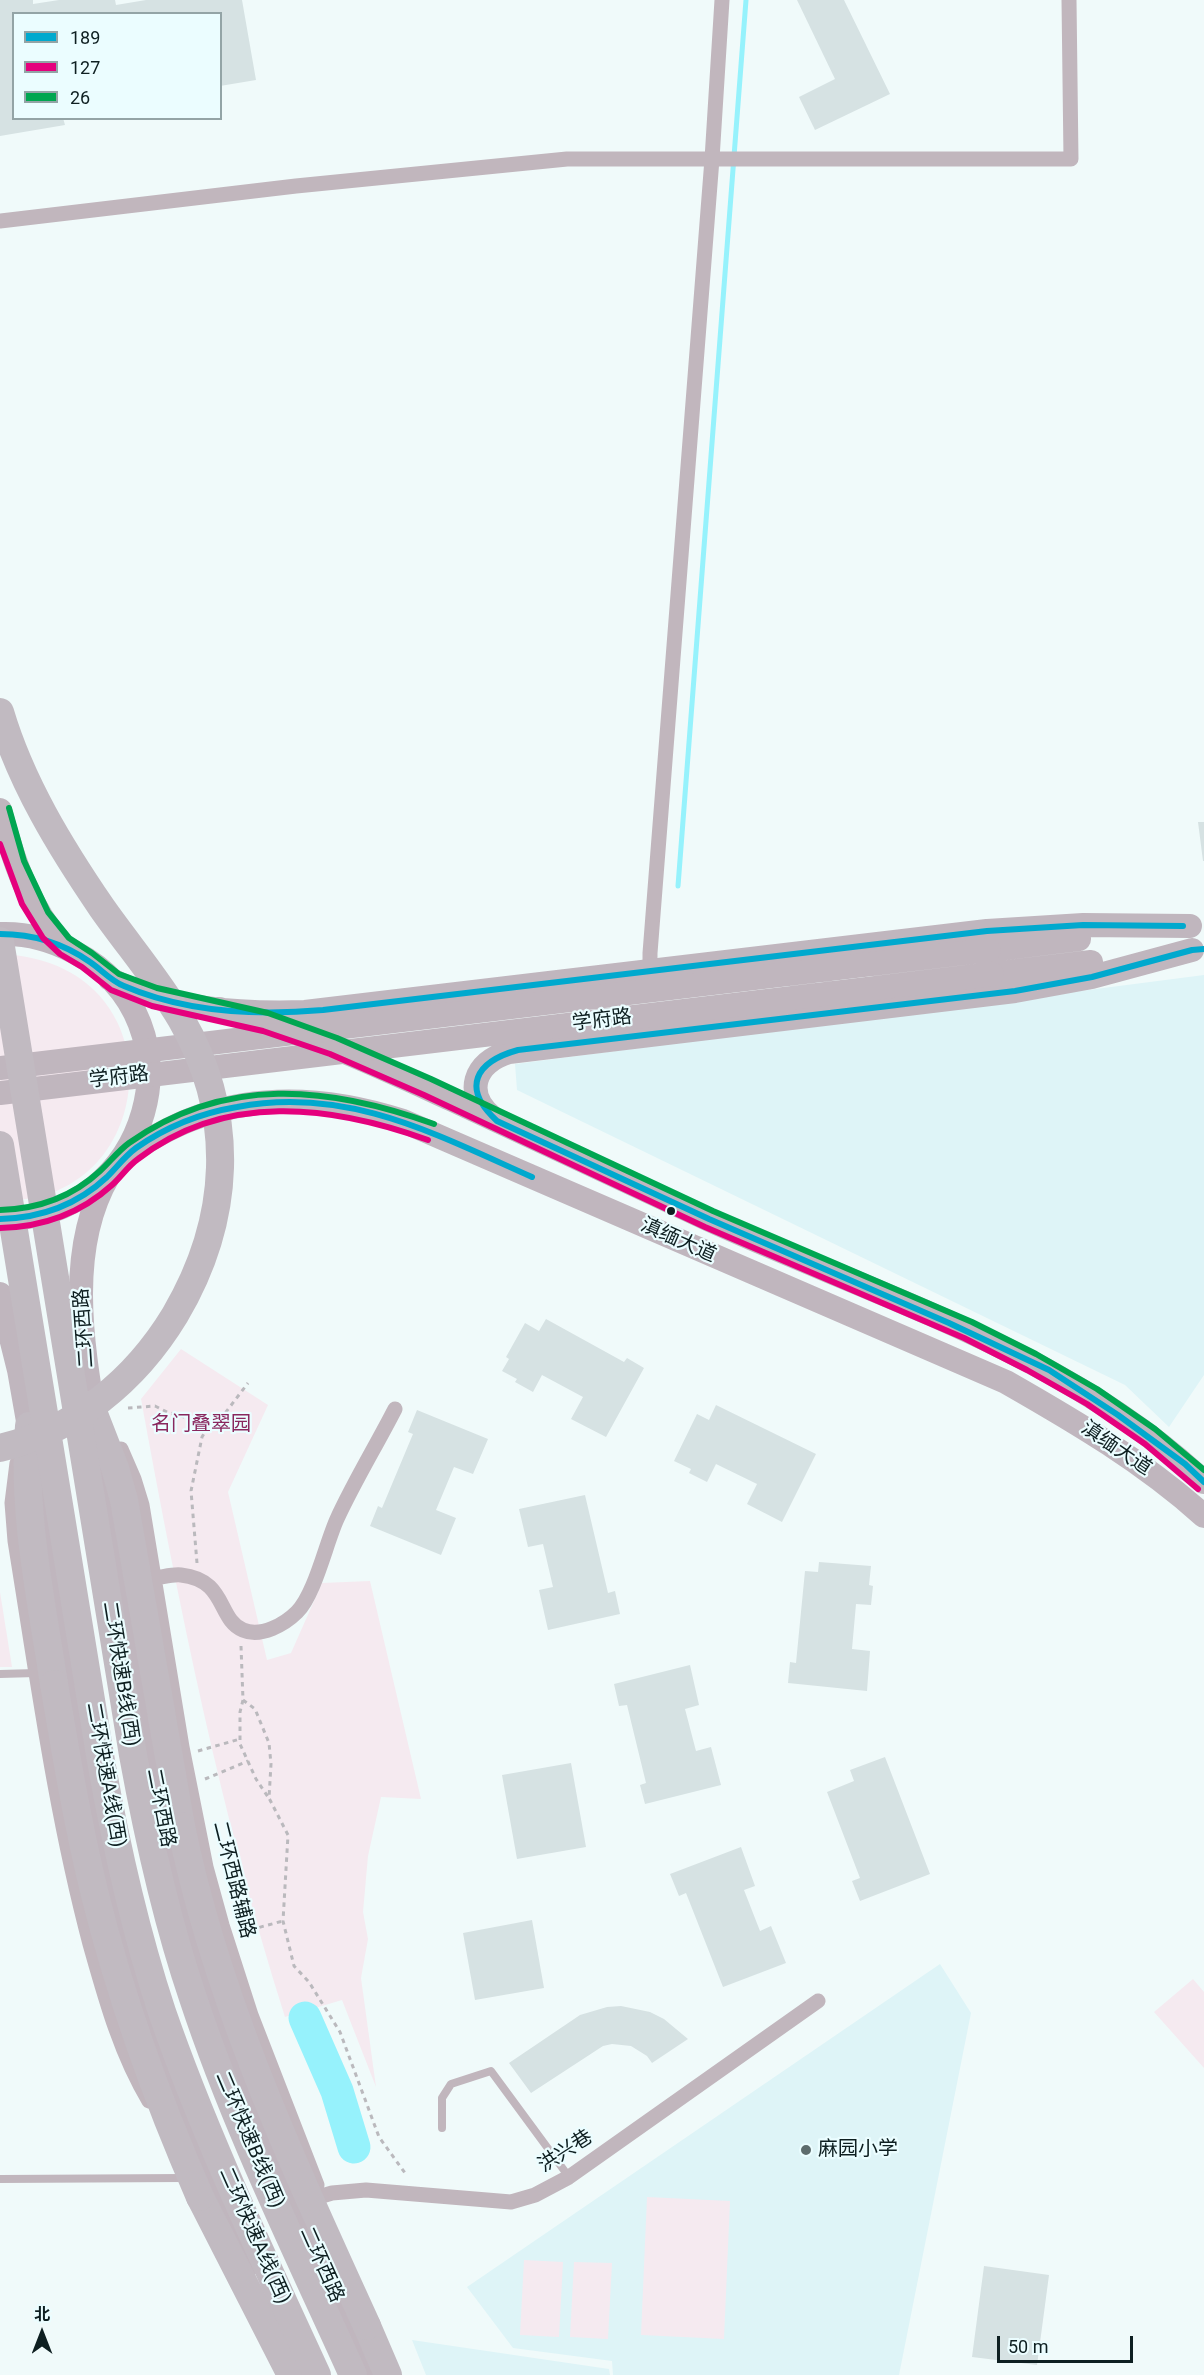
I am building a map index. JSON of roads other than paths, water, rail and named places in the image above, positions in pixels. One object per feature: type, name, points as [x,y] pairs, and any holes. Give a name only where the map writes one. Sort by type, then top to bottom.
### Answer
[{"type":"highway","points":[[0,712],[19,765],[58,838],[103,908],[172,1005],[190,1037],[212,1093],[221,1157],[218,1203],[207,1250],[185,1298],[157,1342],[126,1378],[91,1407],[54,1430],[0,1448]]},
{"type":"highway","name":"二环快速B线(西)","points":[[0,941],[129,1733],[158,1878],[183,1968],[230,2098],[357,2364]]},
{"type":"highway","points":[[0,1101],[90,1082]]},
{"type":"highway","name":"二环快速A线(西)","points":[[0,1145],[101,1761],[119,1855],[134,1916],[162,2010],[199,2110],[317,2375]]},
{"type":"highway","points":[[94,1414],[115,1468],[124,1500],[181,1826],[209,1939],[247,2052],[286,2148],[388,2375]]},
{"type":"highway","points":[[29,1426],[28,1517],[45,1678],[111,1956],[130,2020],[168,2122],[200,2197],[291,2375]]},
{"type":"main road","points":[[0,810],[28,892],[45,922],[64,946]]},
{"type":"main road","name":"学府路","points":[[110,979],[136,991],[160,998],[219,1009],[270,1013],[305,1012],[1006,929],[1101,924],[1197,925]]},
{"type":"main road","name":"学府路","points":[[0,1068],[1197,925]]},
{"type":"main road","points":[[0,934],[27,936],[64,946],[96,966],[110,979]]},
{"type":"main road","name":"学府路","points":[[0,1093],[1198,950]]},
{"type":"main road","points":[[497,1121],[486,1112],[477,1095],[476,1083],[483,1066],[508,1052],[1025,989],[1100,975],[1198,950]]},
{"type":"main road","name":"二环西路","points":[[110,979],[132,1010],[142,1036],[148,1063],[148,1092],[133,1141],[98,1195],[91,1218],[82,1273],[85,1346],[151,1763],[182,1904],[231,2058],[357,2364],[371,2375]]},
{"type":"main road","points":[[541,984],[529,994],[524,1015],[532,1036],[540,1043],[551,1046]]},
{"type":"main road","name":"滇缅大道","points":[[219,1009],[278,1026],[334,1046],[709,1220],[949,1323],[1049,1370],[1118,1415],[1185,1464],[1204,1482]]},
{"type":"main road","name":"滇缅大道","points":[[0,1219],[24,1218],[55,1210],[93,1190],[116,1167],[150,1139],[183,1123],[221,1110],[262,1102],[306,1101],[362,1109],[404,1121],[1006,1382],[1094,1433],[1171,1486],[1204,1516]]},
{"type":"main road","points":[[0,1294],[13,1343],[29,1426],[81,1742],[110,1889],[146,2015],[173,2090],[209,2180],[299,2375]]},
{"type":"main road","points":[[29,1426],[35,1408],[44,1400],[55,1396],[79,1399],[88,1405],[94,1414]]},
{"type":"street","points":[[650,971],[714,159],[722,0]]},
{"type":"street","points":[[0,221],[296,186],[567,159],[1071,159],[1069,0]]},
{"type":"street","points":[[154,1578],[180,1574],[199,1580],[213,1588],[232,1622],[244,1631],[261,1631],[280,1626],[299,1610],[307,1596],[337,1520],[395,1409]]},
{"type":"street","name":"二环西路辅路","points":[[94,1414],[112,1434],[130,1467],[142,1505],[183,1753],[206,1867],[250,2015],[308,2157],[321,2196],[357,2364]]},
{"type":"street","points":[[45,1678],[71,1866],[95,1960],[126,2059],[141,2088],[176,2140],[209,2180]]},
{"type":"street","name":"洪兴巷","points":[[293,2204],[321,2196],[366,2190],[511,2202],[535,2195],[568,2177],[819,2001]]},
{"type":"lane","points":[[0,1674],[45,1678]]},
{"type":"lane","points":[[442,2128],[442,2098],[451,2084],[491,2071],[568,2177]]},
{"type":"lane","points":[[0,2179],[183,2178],[209,2180]]},
{"type":"waterway","points":[[678,886],[746,0]]},
{"type":"waterway","points":[[305,2018],[337,2091],[354,2147]]},
{"type":"place","name":"麻园小学","points":[[806,2150]]},
{"type":"park label","name":"名门叠翠园","points":[[201,1425]]}]
